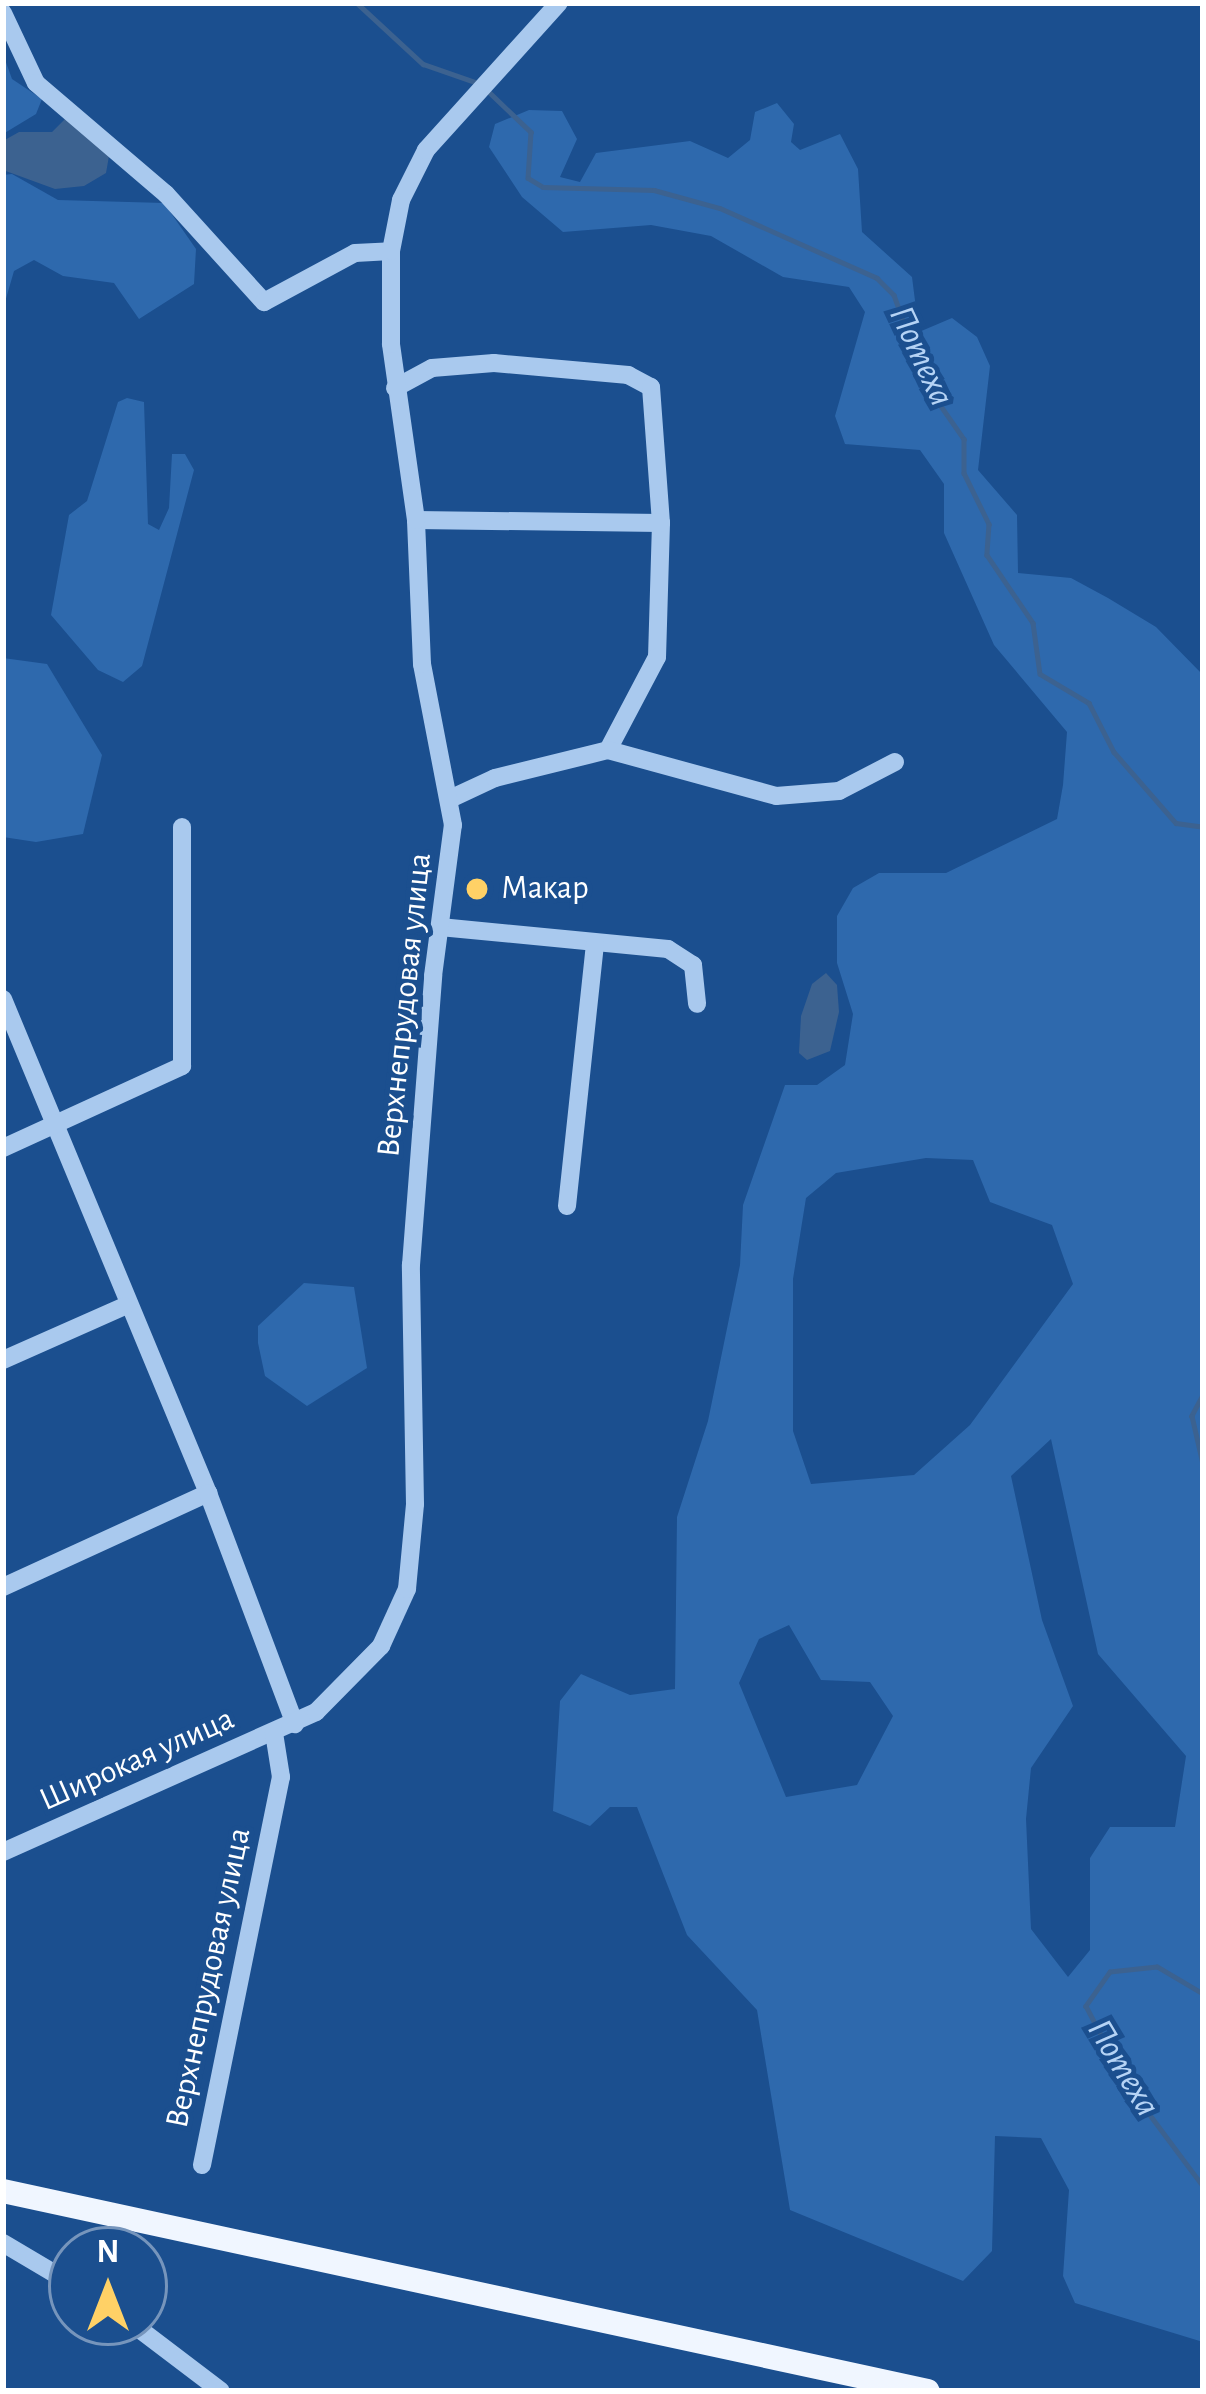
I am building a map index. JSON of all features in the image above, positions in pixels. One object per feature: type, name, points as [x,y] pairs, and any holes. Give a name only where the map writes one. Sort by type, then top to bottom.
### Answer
[{"type":"main road","points":[[3,2191],[928,2391]]},
{"type":"street","name":"Верхнепрудовая улица","points":[[295,1724],[361,1672],[407,1589],[415,1504],[411,1264],[452,798],[426,701],[416,520],[395,388],[391,251],[410,178],[464,106],[559,3]]},
{"type":"street","points":[[3,13],[36,82],[166,194],[264,302],[355,253],[391,251]]},
{"type":"street","points":[[395,388],[432,368],[494,363],[642,379],[657,410],[662,523],[657,658],[608,750]]},
{"type":"street","points":[[416,520],[662,523]]},
{"type":"street","points":[[452,798],[495,778],[608,750],[776,796],[839,791],[895,762]]},
{"type":"street","points":[[3,1148],[182,1066],[182,826]]},
{"type":"street","points":[[440,927],[683,954],[698,981],[697,1004]]},
{"type":"street","points":[[567,1206],[595,944]]},
{"type":"street","points":[[3,999],[125,1306],[208,1492],[295,1724]]},
{"type":"street","points":[[3,1360],[125,1306]]},
{"type":"street","points":[[3,1587],[208,1492]]},
{"type":"street","name":"Широкая улица","points":[[3,1852],[295,1724]]},
{"type":"street","name":"Верхнепрудовая улица","points":[[202,2164],[281,1777],[274,1733]]},
{"type":"street","points":[[3,2243],[48,2270]]},
{"type":"street","points":[[161,2346],[220,2391]]},
{"type":"shaded area","points":[[3,54],[12,79],[42,99],[36,114],[3,134]]},
{"type":"shaded area","points":[[777,103],[794,124],[791,142],[800,150],[840,134],[858,169],[862,232],[912,277],[919,332],[952,318],[977,337],[990,366],[978,470],[1017,515],[1018,573],[1071,578],[1108,598],[1156,627],[1203,675],[1203,2342],[1075,2303],[1063,2276],[1069,2190],[1041,2138],[995,2136],[992,2251],[963,2281],[790,2210],[757,2010],[687,1935],[637,1807],[610,1807],[590,1826],[553,1811],[560,1701],[581,1674],[630,1695],[675,1689],[677,1517],[708,1421],[740,1265],[743,1205],[785,1085],[817,1085],[845,1065],[853,1014],[837,963],[837,916],[853,888],[879,873],[946,873],[1057,819],[1063,785],[1067,732],[994,645],[944,533],[944,484],[920,450],[845,444],[835,416],[865,312],[849,287],[783,277],[711,236],[651,225],[563,232],[522,197],[489,147],[495,124],[529,110],[562,111],[577,139],[560,177],[580,182],[596,153],[690,141],[728,158],[750,140],[755,112]],"holes":[[[926,1158],[973,1160],[990,1202],[1052,1225],[1073,1284],[970,1425],[914,1475],[811,1484],[793,1431],[793,1279],[806,1198],[836,1173]],[[1051,1439],[1098,1654],[1186,1756],[1175,1827],[1110,1827],[1090,1858],[1090,1950],[1068,1977],[1031,1929],[1026,1819],[1031,1768],[1073,1706],[1042,1620],[1011,1476]],[[789,1625],[821,1680],[870,1682],[893,1716],[857,1785],[786,1797],[739,1683],[759,1639]]]},
{"type":"shaded area","points":[[67,117],[109,156],[106,173],[84,186],[55,189],[3,170],[3,141],[19,132],[52,132]]},
{"type":"shaded area","points":[[12,174],[58,200],[164,203],[196,249],[194,284],[139,319],[114,283],[63,276],[34,260],[14,271],[3,309],[3,175]]},
{"type":"shaded area","points":[[127,398],[144,402],[148,524],[159,530],[169,508],[172,454],[185,454],[194,470],[142,666],[123,682],[98,670],[51,615],[69,515],[87,501],[118,402]]},
{"type":"shaded area","points":[[3,658],[47,664],[102,755],[83,834],[36,842],[3,837]]},
{"type":"shaded area","points":[[826,973],[837,985],[839,1012],[830,1051],[807,1060],[799,1053],[801,1016],[812,984]]},
{"type":"shaded area","points":[[304,1283],[354,1287],[367,1368],[307,1406],[265,1376],[258,1343],[258,1326]]},
{"type":"waterway","name":"Потеха","points":[[357,3],[423,64],[478,83]]},
{"type":"waterway","name":"Потеха","points":[[487,90],[531,132],[528,178],[543,187],[654,190],[720,208],[877,278],[894,295],[927,386],[964,439],[964,473],[989,524],[987,555],[1033,623],[1040,674],[1089,703],[1114,752],[1176,823],[1203,827]]},
{"type":"waterway","name":"Потеха","points":[[1203,1395],[1192,1416],[1203,1464]]},
{"type":"waterway","name":"Потеха","points":[[1203,1994],[1157,1967],[1110,1972],[1086,2006],[1127,2084],[1203,2186]]},
{"type":"place","name":"Макар","points":[[477,889]]}]
